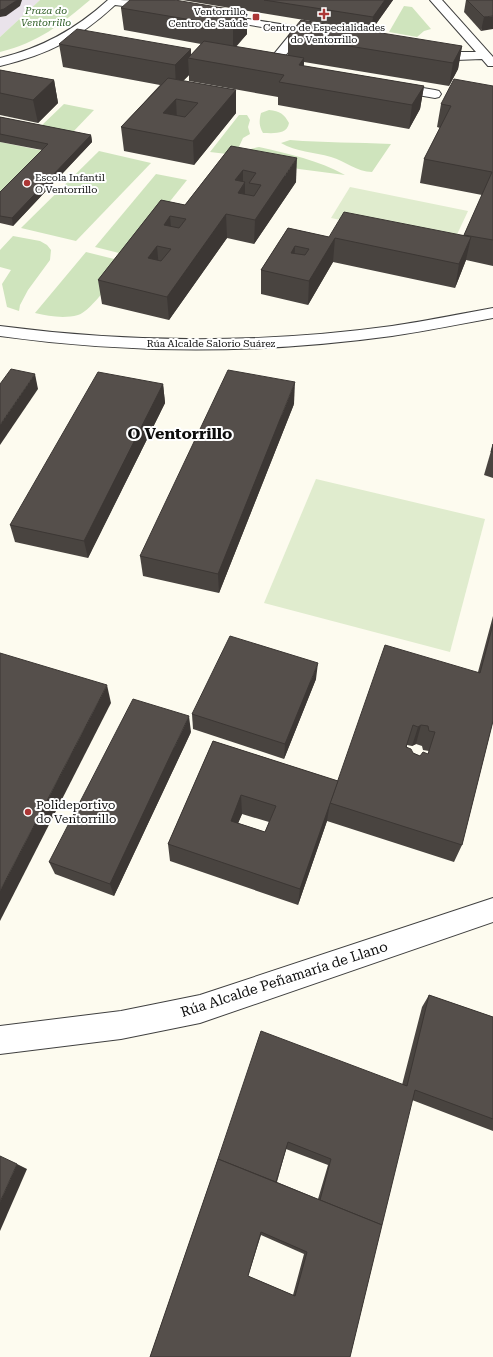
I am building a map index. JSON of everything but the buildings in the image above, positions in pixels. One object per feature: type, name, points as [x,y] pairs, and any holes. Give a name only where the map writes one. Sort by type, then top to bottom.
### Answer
[{"type":"street","points":[[0,62],[28,54],[61,41],[78,30],[114,0],[171,10]]},
{"type":"street","points":[[436,0],[489,59]]},
{"type":"street","points":[[209,16],[339,36]]},
{"type":"street","points":[[286,68],[267,64],[300,30]]},
{"type":"street","points":[[417,49],[456,56],[489,59]]},
{"type":"street","points":[[380,85],[435,94]]},
{"type":"street","name":"Rúa Alcalde Salorio Suárez","points":[[0,330],[30,335],[92,341],[175,345],[249,344],[323,339],[393,331],[493,313]]},
{"type":"street","name":"Rúa Alcalde Peñamaría de Llano","points":[[0,1040],[121,1025],[200,1009],[351,957],[486,916]]},
{"type":"shaded area","points":[[0,0],[40,0],[0,37]]},
{"type":"green space","name":"Praza do Ventorrillo","points":[[40,0],[90,0],[59,25],[38,38],[0,52],[0,37]]},
{"type":"green space","points":[[404,6],[412,7],[431,29],[424,31],[417,37],[389,32]]},
{"type":"green space","points":[[64,104],[94,110],[70,135],[39,128]]},
{"type":"green space","points":[[269,110],[279,112],[285,117],[289,123],[286,130],[275,133],[263,133],[260,123],[261,113]]},
{"type":"green space","points":[[239,115],[247,115],[250,120],[248,127],[250,134],[243,138],[237,151],[227,154],[210,152]]},
{"type":"green space","points":[[290,140],[391,144],[372,172],[367,172],[331,157],[299,150],[281,143]]},
{"type":"green space","points":[[0,142],[49,152],[0,202]]},
{"type":"green space","points":[[259,147],[314,161],[345,175],[299,169],[245,158],[248,151]]},
{"type":"green space","points":[[99,151],[151,163],[76,241],[21,228]]},
{"type":"green space","points":[[156,174],[187,180],[127,255],[95,247]]},
{"type":"green space","points":[[350,187],[468,211],[453,243],[331,218]]},
{"type":"green space","points":[[13,236],[40,241],[47,245],[51,250],[50,260],[28,290],[20,305],[19,311],[7,307],[2,284],[11,270],[0,267],[0,250]]},
{"type":"green space","points":[[86,252],[126,262],[104,292],[84,312],[78,315],[61,317],[35,313]]},
{"type":"green space","points":[[316,479],[485,519],[450,652],[264,603]]},
{"type":"place","name":"Centro de Especialidades do Ventorrillo","points":[[324,14]]},
{"type":"place","name":"Ventorrillo, Centro de Saúde","points":[[256,17]]},
{"type":"place","name":"Escola Infantil O Ventorrillo","points":[[27,183]]},
{"type":"place","name":"Polideportivo do Ventorrillo","points":[[28,812]]},
{"type":"district","name":"O Ventorrillo","points":[[180,433]]}]
